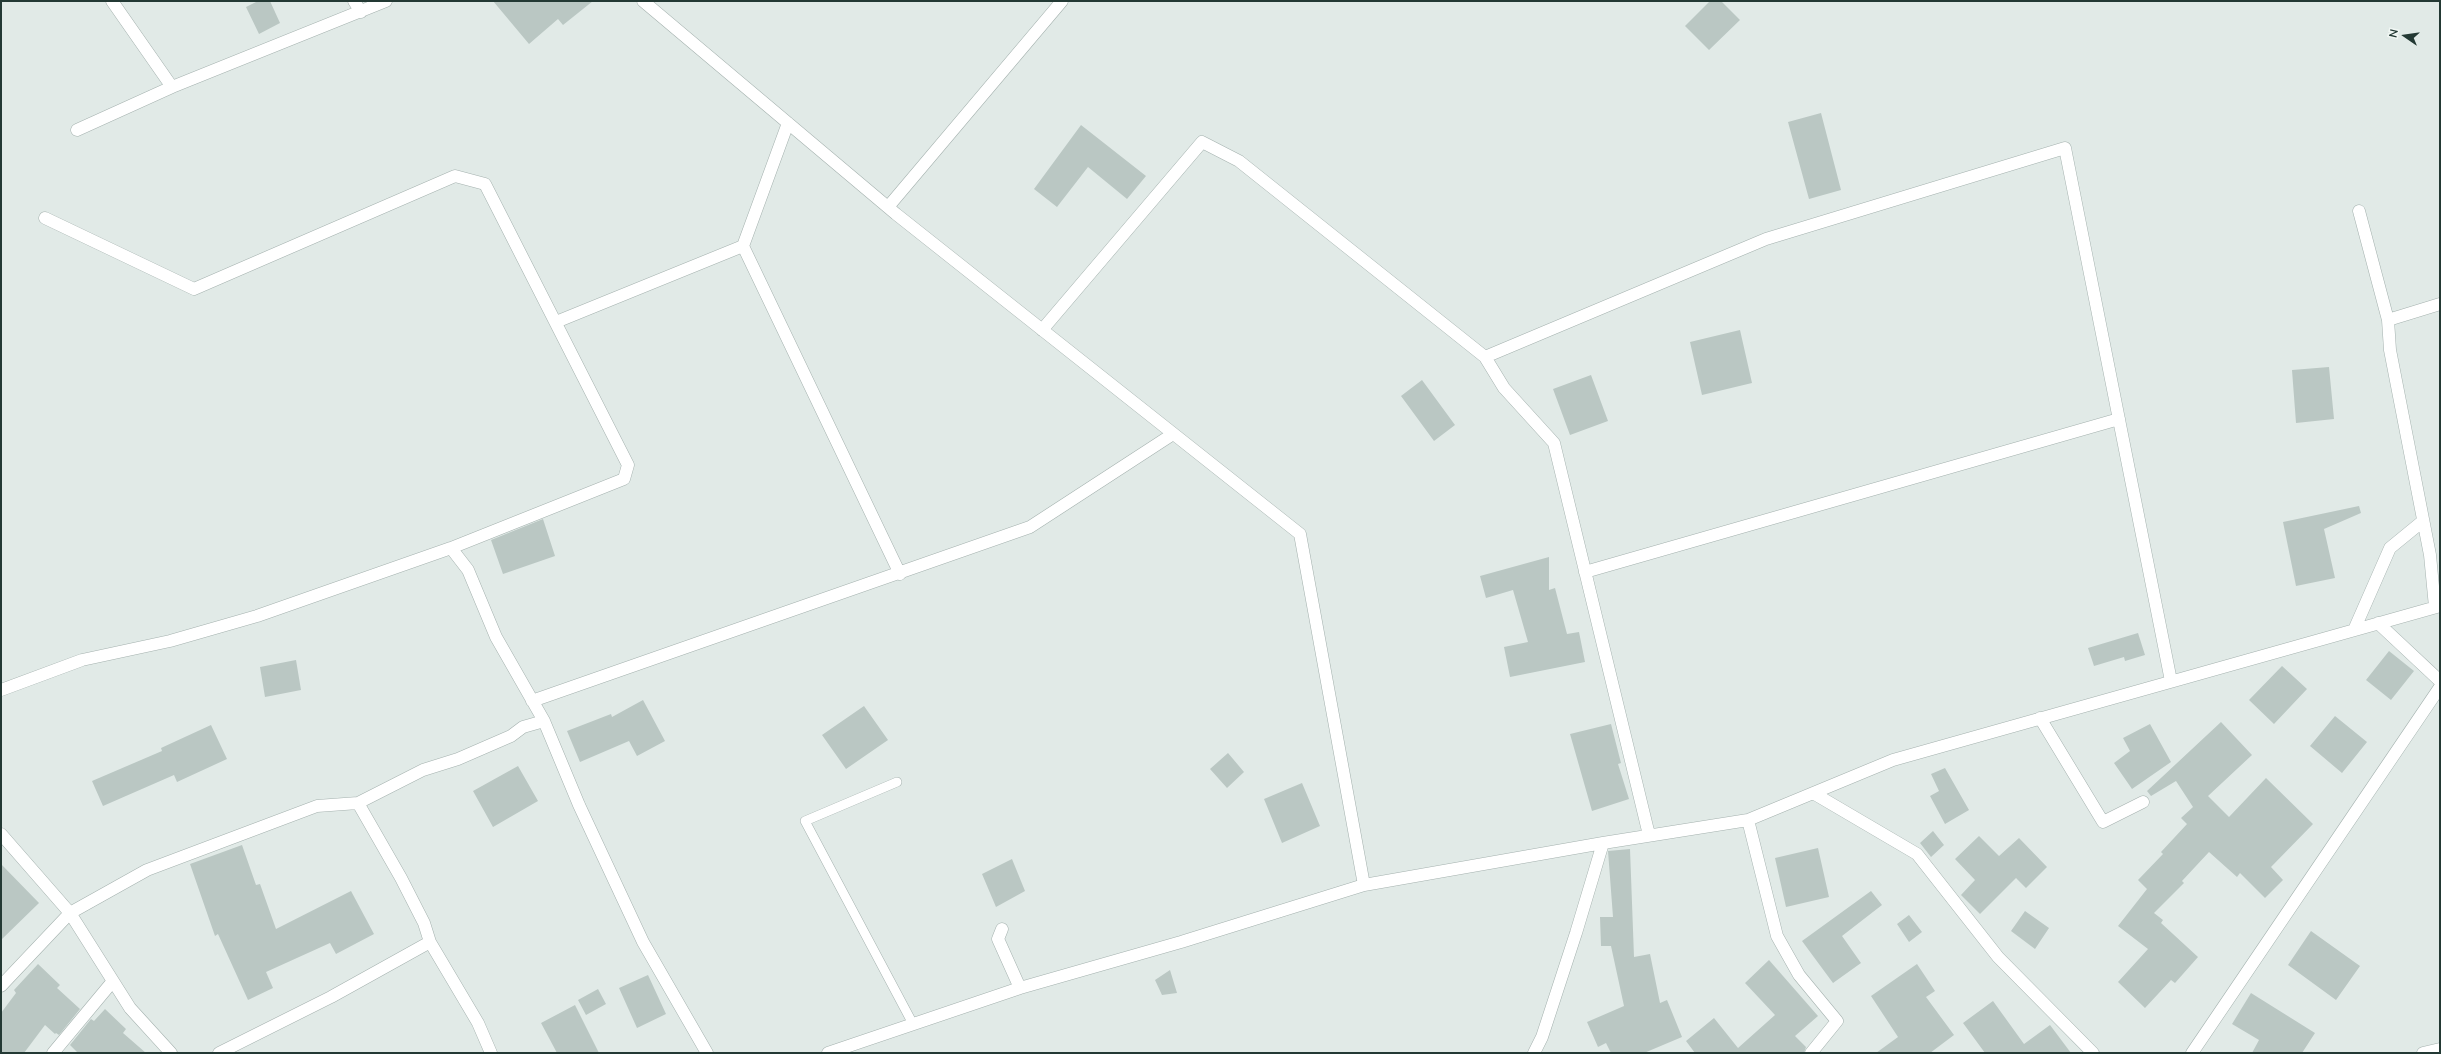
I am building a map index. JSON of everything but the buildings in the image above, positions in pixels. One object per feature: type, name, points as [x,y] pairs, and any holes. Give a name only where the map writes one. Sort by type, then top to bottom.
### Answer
[{"type":"street","points":[[112,1],[172,87]]},
{"type":"street","points":[[354,1],[361,12]]},
{"type":"street","points":[[77,130],[172,87],[386,1]]},
{"type":"street","points":[[643,1],[888,207],[1300,534],[1364,885]]},
{"type":"street","points":[[888,207],[1062,1]]},
{"type":"street","points":[[788,123],[743,246],[900,574]]},
{"type":"street","points":[[1042,330],[1202,142],[1239,161],[1485,357],[1504,388],[1554,443],[1649,835]]},
{"type":"street","points":[[1485,357],[1766,239],[2065,148],[2171,681]]},
{"type":"street","points":[[1,690],[82,660],[170,641],[257,616],[451,548],[624,479],[628,465],[485,184],[455,176],[194,289],[45,218]]},
{"type":"street","points":[[828,1053],[1020,988],[1181,942],[1364,885],[1649,835],[1748,820],[1893,760],[2437,607],[2430,555],[2390,350],[2388,320],[2359,211]]},
{"type":"street","points":[[556,322],[743,246]]},
{"type":"street","points":[[2388,320],[2440,304]]},
{"type":"street","points":[[1586,572],[2119,419]]},
{"type":"street","points":[[532,701],[900,574],[1030,527],[1173,434]]},
{"type":"street","points":[[2354,630],[2390,548],[2423,521]]},
{"type":"street","points":[[451,548],[468,570],[496,637],[544,721],[579,805],[643,942],[707,1053]]},
{"type":"street","points":[[2378,623],[2440,681]]},
{"type":"street","points":[[2192,1053],[2440,687]]},
{"type":"street","points":[[2040,718],[2104,822],[2143,802]]},
{"type":"street","points":[[1,986],[70,913],[147,870],[317,806],[358,803],[423,770],[458,759],[511,736],[523,727],[544,721]]},
{"type":"street","points":[[1813,793],[1917,854],[1998,957],[2093,1053]]},
{"type":"street","points":[[358,803],[401,878],[424,923],[430,942],[478,1023],[491,1053]]},
{"type":"street","points":[[1748,820],[1777,936],[1799,975],[1837,1021],[1811,1053]]},
{"type":"street","points":[[1,834],[70,913],[130,1008],[171,1053]]},
{"type":"street","points":[[1534,1053],[1542,1037],[1574,940],[1603,843]]},
{"type":"street","points":[[1002,929],[998,939],[1020,988]]},
{"type":"street","points":[[219,1053],[331,997],[430,942]]},
{"type":"street","points":[[53,1053],[113,981]]},
{"type":"street","points":[[2423,1053],[2440,1049]]},
{"type":"lane","points":[[896,782],[805,821],[914,1024]]}]
